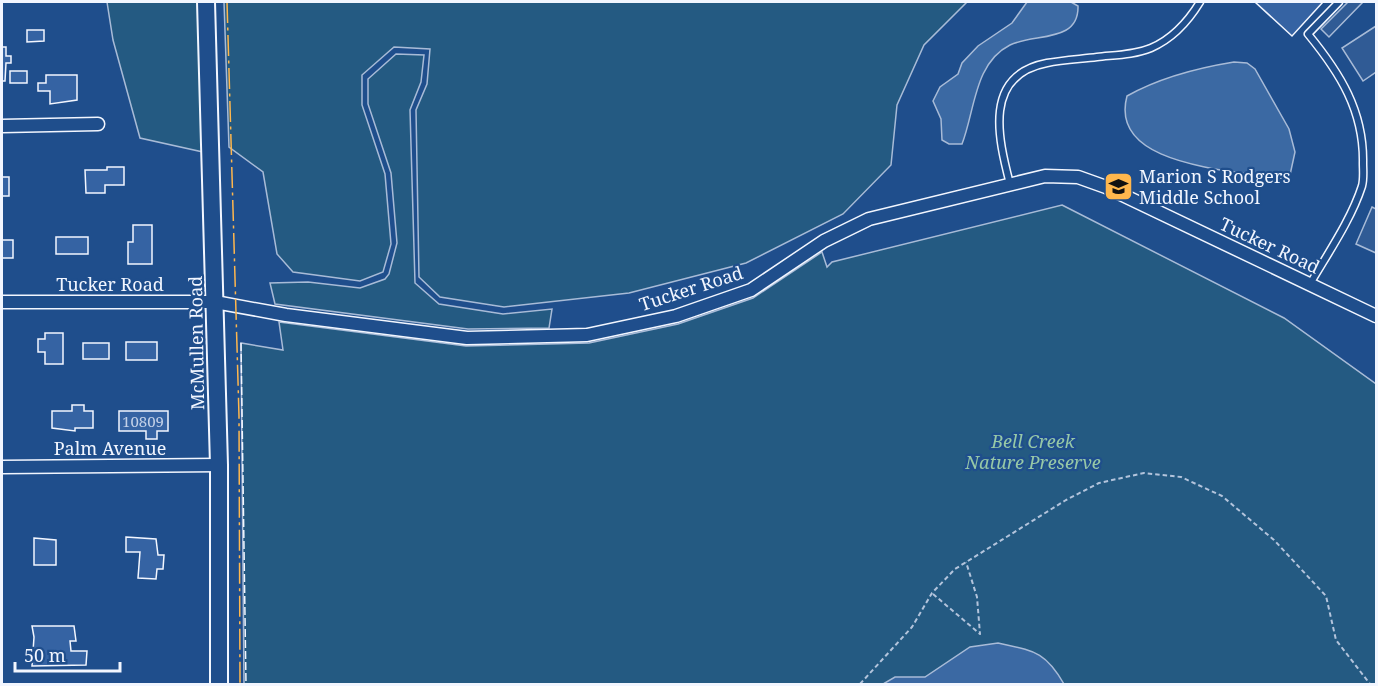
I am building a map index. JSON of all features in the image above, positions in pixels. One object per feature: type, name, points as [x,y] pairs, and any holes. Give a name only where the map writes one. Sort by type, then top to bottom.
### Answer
[{"type":"street","name":"McMullen Road","points":[[206,2],[219,465],[219,684]]},
{"type":"street","points":[[2,126],[98,124]]},
{"type":"street","name":"Tucker Road","points":[[2,302],[215,302],[286,315],[467,338],[587,335],[676,316],[751,290],[824,241],[869,219],[1045,176],[1078,177],[1093,182],[1377,316]]},
{"type":"street","name":"Palm Avenue","points":[[2,467],[219,465]]},
{"type":"lane","points":[[1310,284],[1343,227],[1363,184],[1364,138],[1353,102],[1332,63],[1308,34],[1339,2]]},
{"type":"lane","points":[[1010,184],[998,123],[1004,92],[1015,79],[1029,69],[1045,63],[1134,53],[1151,48],[1178,30],[1198,3]]},
{"type":"path","points":[[860,684],[912,627],[932,593],[955,569],[1066,500],[1099,483],[1144,473],[1181,477],[1222,496],[1274,540],[1326,596],[1336,640],[1370,684]]},
{"type":"path","points":[[932,593],[980,634],[977,597],[966,562]]},
{"type":"green space","points":[[107,2],[198,2],[203,152],[140,138],[113,40]]},
{"type":"green space","points":[[224,2],[967,2],[924,45],[897,105],[891,165],[843,214],[746,263],[629,293],[504,307],[440,297],[419,277],[416,110],[427,84],[430,49],[394,47],[362,75],[362,105],[385,174],[391,244],[383,272],[360,281],[293,272],[277,254],[263,172],[229,147]]},
{"type":"green space","points":[[396,54],[424,55],[421,82],[410,110],[415,283],[439,304],[503,314],[552,309],[549,328],[468,329],[275,304],[270,283],[308,282],[360,288],[385,279],[389,274],[397,243],[391,173],[368,104],[368,79]]},
{"type":"green space","name":"Bell Creek Nature Preserve","points":[[1062,205],[1284,318],[1376,384],[1376,684],[244,684],[241,343],[283,350],[279,322],[466,346],[589,343],[678,324],[753,298],[822,252],[827,267],[832,262]]},
{"type":"shaded area","points":[[1027,2],[1071,2],[1078,6],[1076,18],[1064,31],[1020,41],[998,53],[982,76],[962,144],[949,144],[942,140],[941,119],[933,101],[940,87],[958,74],[962,63],[978,46],[1012,23]]},
{"type":"shaded area","points":[[1348,2],[1363,2],[1329,37],[1321,29]]},
{"type":"shaded area","points":[[1376,26],[1376,72],[1363,81],[1342,48]]},
{"type":"shaded area","points":[[1234,62],[1247,63],[1255,69],[1289,129],[1295,152],[1290,175],[1278,179],[1205,167],[1178,160],[1155,151],[1136,138],[1126,120],[1127,96],[1179,74]]},
{"type":"shaded area","points":[[1372,207],[1376,209],[1376,253],[1356,244]]},
{"type":"shaded area","points":[[998,643],[1037,654],[1051,665],[1064,684],[883,684],[895,677],[925,677],[970,647]]},
{"type":"building","points":[[1255,2],[1323,2],[1292,36]]},
{"type":"building","points":[[27,30],[44,30],[44,41],[27,42]]},
{"type":"building","points":[[2,47],[6,47],[6,56],[11,56],[11,63],[6,63],[5,81],[2,81]]},
{"type":"building","points":[[10,71],[27,71],[27,83],[10,83]]},
{"type":"building","points":[[46,75],[77,75],[77,100],[50,104],[50,91],[38,91],[38,83],[46,83]]},
{"type":"building","points":[[107,167],[124,167],[124,185],[105,185],[105,193],[86,193],[85,170],[107,170]]},
{"type":"building","points":[[2,177],[9,177],[9,196],[2,196]]},
{"type":"building","points":[[133,225],[152,225],[152,264],[128,264],[128,242],[133,242]]},
{"type":"building","points":[[56,237],[88,237],[88,254],[56,254]]},
{"type":"building","points":[[2,240],[13,240],[13,258],[2,258]]},
{"type":"building","points":[[45,333],[63,333],[63,364],[45,364],[45,352],[38,352],[38,339],[45,339]]},
{"type":"building","points":[[126,342],[157,342],[157,360],[126,360]]},
{"type":"building","points":[[83,343],[109,343],[109,359],[83,359]]},
{"type":"building","points":[[72,405],[84,405],[84,411],[93,411],[93,428],[75,428],[75,431],[52,428],[52,411],[72,411]]},
{"type":"building","points":[[119,411],[168,411],[168,431],[157,431],[157,439],[146,439],[146,431],[119,431]]},
{"type":"building","points":[[126,537],[156,539],[158,555],[164,555],[163,569],[157,569],[156,579],[138,578],[140,552],[126,552]]},
{"type":"building","points":[[34,538],[56,540],[56,565],[34,565]]},
{"type":"building","points":[[32,626],[74,626],[76,641],[70,641],[71,651],[87,651],[86,665],[32,666],[34,637]]},
{"type":"fence","points":[[241,343],[246,684]]},
{"type":"power","points":[[227,2],[239,416],[240,684]]},
{"type":"place","name":"Marion S Rodgers Middle School","points":[[1118,186]]}]
